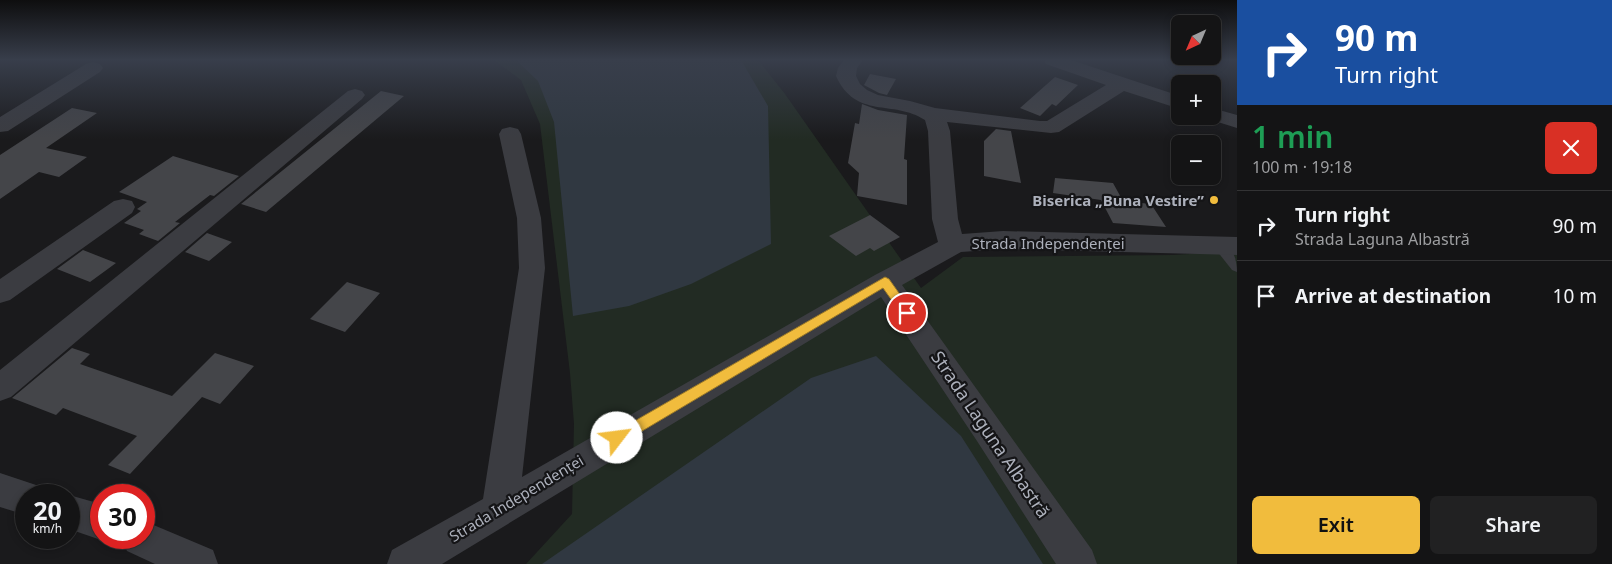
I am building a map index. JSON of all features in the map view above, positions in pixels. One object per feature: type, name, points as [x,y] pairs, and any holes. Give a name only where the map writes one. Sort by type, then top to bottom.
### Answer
[{"type":"street","points":[[0,126],[63,86]]},
{"type":"street","points":[[851,86],[858,94],[889,104],[926,111],[932,114],[1040,127],[1051,126],[1117,86]]},
{"type":"street","points":[[1132,86],[1171,100]]},
{"type":"street","points":[[0,388],[355,95]]},
{"type":"street","points":[[932,114],[936,119],[939,131],[945,219],[952,246]]},
{"type":"street","points":[[1221,117],[1237,122]]},
{"type":"street","points":[[500,507],[532,268],[529,218],[510,134]]},
{"type":"street","points":[[0,365],[262,160]]},
{"type":"street","points":[[0,293],[123,207]]},
{"type":"street","name":"Strada Independenței","points":[[406,564],[885,282],[952,246],[966,242],[1003,240],[1231,253]]},
{"type":"street","name":"Strada Laguna Albastră","points":[[885,282],[989,431],[1078,564]]},
{"type":"street","points":[[0,490],[15,495]]},
{"type":"street","points":[[155,545],[199,564]]},
{"type":"shaded area","points":[[524,86],[779,86],[921,288],[963,257],[1173,255],[1237,251],[1237,564],[526,564],[572,514],[574,424],[570,373],[540,124]]},
{"type":"shaded area","points":[[540,86],[756,86],[768,106],[771,244],[691,284],[629,306],[573,316],[554,122]]},
{"type":"shaded area","points":[[876,356],[961,436],[1043,564],[542,564],[811,378]]},
{"type":"building","points":[[866,86],[892,86],[887,95]]},
{"type":"building","points":[[1044,86],[1077,86],[1056,106],[1052,104],[1040,116],[1020,108]]},
{"type":"building","points":[[381,91],[404,96],[266,212],[241,204]]},
{"type":"building","points":[[862,104],[878,110],[907,115],[904,159],[907,160],[907,205],[857,196],[859,173],[848,163],[855,123],[859,124]]},
{"type":"building","points":[[72,108],[97,113],[46,148],[87,157],[59,177],[39,172],[0,199],[0,155]]},
{"type":"building","points":[[996,129],[1011,131],[1021,183],[984,176],[984,141]]},
{"type":"building","points":[[173,156],[239,176],[214,196],[210,195],[175,222],[180,223],[158,241],[139,234],[144,230],[124,223],[141,211],[137,209],[147,202],[119,192]]},
{"type":"building","points":[[1055,178],[1113,183],[1123,201],[1151,204],[1166,227],[1113,223],[1101,200],[1053,193]]},
{"type":"building","points":[[870,215],[900,237],[874,251],[870,248],[856,256],[829,236]]},
{"type":"building","points":[[207,233],[232,242],[209,261],[185,252]]},
{"type":"building","points":[[83,250],[116,263],[90,282],[57,269]]},
{"type":"building","points":[[347,282],[380,293],[345,332],[310,319]]},
{"type":"building","points":[[72,348],[90,354],[80,364],[172,396],[215,353],[254,366],[220,404],[202,397],[130,474],[108,465],[137,436],[63,408],[56,415],[12,398]]},
{"type":"place","name":"Biserica „Buna Vestire”","points":[[1214,200]]},
{"type":"route","points":[[617,438],[885,282],[907,313]]}]
